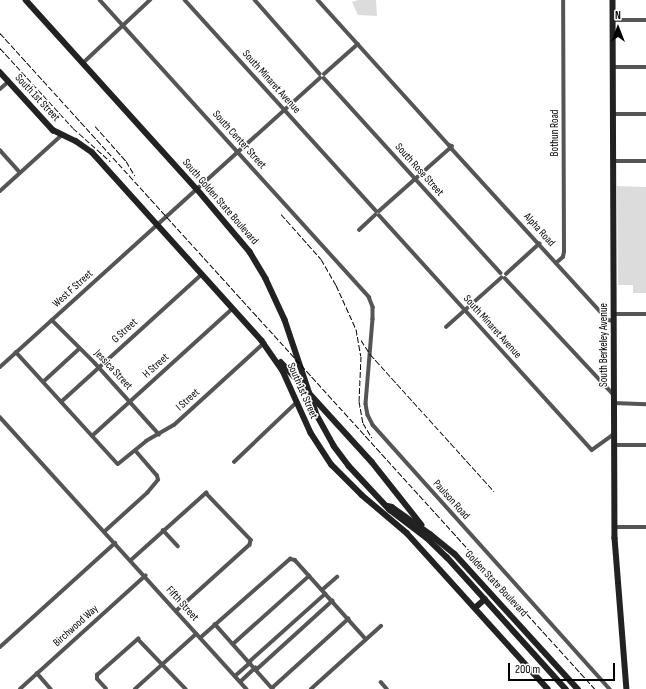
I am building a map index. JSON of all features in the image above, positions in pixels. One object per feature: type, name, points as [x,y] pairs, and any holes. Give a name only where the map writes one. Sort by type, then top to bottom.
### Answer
[{"type":"street","name":"South Golden State Boulevard","points":[[26,0],[197,189],[237,235],[260,268],[285,320],[313,406],[339,454]]},
{"type":"street","name":"South Center Street","points":[[100,0],[365,291]]},
{"type":"street","points":[[83,63],[150,0]]},
{"type":"street","name":"South Minaret Avenue","points":[[185,0],[592,450],[614,434]]},
{"type":"street","name":"South Rose Street","points":[[255,0],[503,276],[614,395]]},
{"type":"street","name":"Alpha Road","points":[[318,0],[450,148],[608,320],[614,321]]},
{"type":"street","name":"Bothun Road","points":[[556,263],[563,257],[564,253],[563,0]]},
{"type":"street","name":"South Berkeley Avenue","points":[[612,0],[614,67],[615,527],[627,689]]},
{"type":"street","points":[[613,20],[646,20]]},
{"type":"street","name":"West F Street","points":[[0,367],[358,44]]},
{"type":"street","points":[[614,67],[646,67]]},
{"type":"street","name":"South 1st Street","points":[[0,72],[51,128],[90,150],[233,308],[272,352],[291,387],[310,433],[332,465],[362,495],[403,530],[548,689]]},
{"type":"street","points":[[0,89],[8,82]]},
{"type":"street","points":[[614,114],[646,114]]},
{"type":"street","points":[[0,191],[62,135]]},
{"type":"street","points":[[359,230],[450,148]]},
{"type":"street","points":[[0,150],[20,172]]},
{"type":"street","points":[[614,161],[646,161]]},
{"type":"street","points":[[446,327],[539,244]]},
{"type":"street","name":"G Street","points":[[61,402],[202,274]]},
{"type":"street","name":"Paulson Road","points":[[365,291],[371,300],[373,311],[366,401],[368,415],[373,426],[610,689]]},
{"type":"street","name":"H Street","points":[[92,436],[233,308]]},
{"type":"street","points":[[614,314],[646,314]]},
{"type":"street","name":"Jessica Street","points":[[52,320],[79,349],[99,367],[159,434]]},
{"type":"street","name":"I Street","points":[[92,436],[118,464],[146,441],[174,425],[264,343]]},
{"type":"street","points":[[43,382],[79,349]]},
{"type":"street","points":[[16,352],[92,436]]},
{"type":"street","points":[[272,352],[376,466],[417,520],[430,534]]},
{"type":"street","points":[[291,387],[297,383],[302,384]]},
{"type":"street","points":[[234,462],[297,402]]},
{"type":"street","points":[[614,403],[646,404]]},
{"type":"street","name":"Fifth Street","points":[[0,417],[247,689]]},
{"type":"street","points":[[614,445],[646,445]]},
{"type":"street","points":[[105,531],[147,493],[158,479],[135,451]]},
{"type":"street","name":"Golden State Boulevard","points":[[339,454],[361,480],[388,506],[390,510],[434,544],[566,689]]},
{"type":"street","points":[[130,560],[206,493],[251,543],[177,611]]},
{"type":"street","name":"Golden State Boulevard","points":[[388,506],[392,506],[430,534],[466,565],[578,689]]},
{"type":"street","points":[[615,527],[646,528]]},
{"type":"street","points":[[163,530],[178,546]]},
{"type":"street","points":[[0,647],[115,543]]},
{"type":"street","points":[[200,638],[290,559],[295,560],[366,639]]},
{"type":"street","name":"Birchwood Way","points":[[20,689],[145,576]]},
{"type":"street","points":[[233,644],[309,576]]},
{"type":"street","points":[[322,590],[337,576]]},
{"type":"street","points":[[235,676],[325,594]]},
{"type":"street","points":[[475,608],[485,599]]},
{"type":"street","points":[[240,682],[332,601]]},
{"type":"street","points":[[215,624],[273,688],[348,619]]},
{"type":"street","points":[[311,689],[381,626]]},
{"type":"street","points":[[135,689],[196,634]]},
{"type":"street","points":[[106,689],[96,677],[138,639],[186,689]]},
{"type":"street","points":[[244,668],[249,674]]},
{"type":"street","points":[[37,673],[51,689]]},
{"type":"street","points":[[381,682],[387,689]]},
{"type":"shaded area","points":[[358,0],[376,0],[377,16],[358,15],[352,2]]},
{"type":"shaded area","points":[[617,186],[646,187],[646,293],[633,293],[633,285],[618,285]]},
{"type":"railway","points":[[0,33],[595,689]]},
{"type":"railway","points":[[0,48],[73,128],[110,161]]},
{"type":"railway","points":[[95,126],[126,161],[135,176]]},
{"type":"railway","points":[[281,214],[321,259],[336,285],[356,329],[361,356],[359,401],[363,423],[372,438]]},
{"type":"railway","points":[[361,340],[370,354],[494,491]]}]
